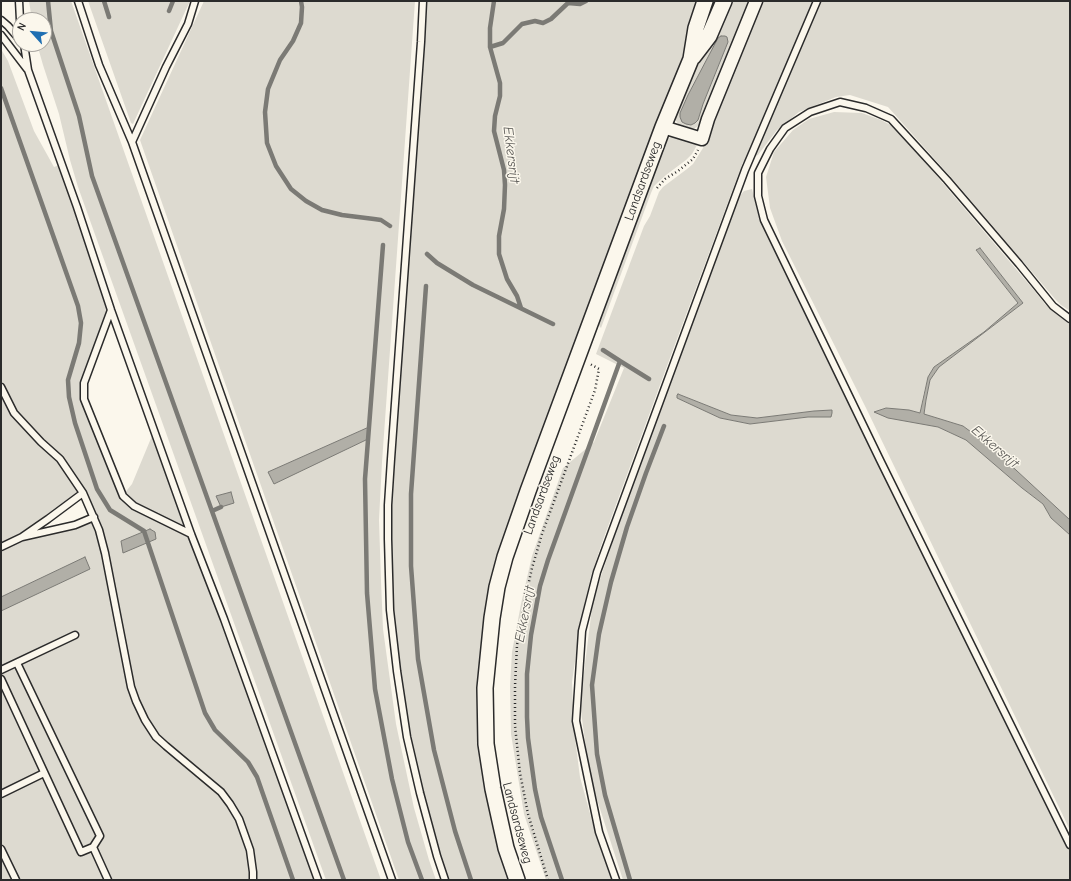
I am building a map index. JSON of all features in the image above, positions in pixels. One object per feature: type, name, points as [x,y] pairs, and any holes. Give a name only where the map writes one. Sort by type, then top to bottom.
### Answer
[{"type":"street","name":"Landsardseweg","points":[[517,880],[506,848],[493,789],[486,744],[485,688],[492,618],[497,587],[505,557],[528,491],[663,127],[691,59],[696,28],[705,1]]},
{"type":"street","name":"Landsardseweg","points":[[691,59],[709,36],[724,1]]},
{"type":"street","points":[[702,139],[708,119],[756,1]]},
{"type":"street","name":"Landsardseweg","points":[[663,127],[702,139]]},
{"type":"lane","points":[[19,1],[20,12]]},
{"type":"lane","points":[[78,1],[99,65],[132,142],[392,880]]},
{"type":"lane","points":[[132,142],[166,66],[188,24],[196,1]]},
{"type":"lane","points":[[423,1],[388,505],[388,539],[390,610],[407,737],[420,793],[445,880]]},
{"type":"lane","points":[[616,880],[599,832],[576,721],[582,631],[596,572],[746,170],[817,1]]},
{"type":"lane","points":[[1,20],[12,31]]},
{"type":"lane","points":[[1,35],[28,70]]},
{"type":"lane","points":[[25,52],[28,70],[77,207],[111,310],[191,534],[224,619],[318,880]]},
{"type":"lane","points":[[1070,319],[1052,306],[1019,264],[952,186],[890,119],[866,108],[840,102],[810,112],[785,128],[770,148],[758,173],[758,196],[764,220],[880,460],[1070,844]]},
{"type":"lane","points":[[746,170],[758,173]]},
{"type":"lane","points":[[111,310],[84,383],[84,399],[123,496],[134,506],[191,534]]},
{"type":"lane","points":[[1,387],[14,413],[41,442],[60,459],[83,493],[99,530],[105,553],[131,687],[136,701],[145,720],[156,737],[221,792],[230,804],[239,819],[250,850],[253,880]]},
{"type":"lane","points":[[1,547],[22,537],[83,493]]},
{"type":"lane","points":[[22,537],[75,525],[94,517]]},
{"type":"lane","points":[[1,670],[74,635]]},
{"type":"lane","points":[[1,679],[81,852],[93,847],[100,836],[17,663]]},
{"type":"lane","points":[[1,794],[44,773]]},
{"type":"lane","points":[[93,847],[108,880]]},
{"type":"lane","points":[[1,849],[16,880]]},
{"type":"path","name":"Landsardseweg","points":[[655,193],[657,188],[665,179],[693,159],[702,139]]},
{"type":"path","points":[[548,880],[528,814],[520,773],[515,726],[514,686],[517,645],[532,568],[542,534],[595,390],[600,369],[578,356]]},
{"type":"shaded area","points":[[29,1],[71,1],[381,880],[326,880],[78,187],[59,114],[39,52],[52,52],[52,12],[31,12]]},
{"type":"shaded area","points":[[88,1],[190,1],[133,124],[131,123]]},
{"type":"shaded area","points":[[204,1],[415,1],[379,520],[383,629],[396,724],[414,808],[436,880],[399,880],[140,140]],"holes":[[[369,427],[368,439],[274,483],[269,472]]]},
{"type":"shaded area","points":[[423,1],[699,1],[683,55],[652,139],[484,621],[479,677],[510,880],[445,880],[420,793],[397,671],[388,539]]},
{"type":"shaded area","points":[[733,1],[749,1],[701,122],[695,128],[687,129],[679,125],[675,117],[686,87]],"holes":[[[719,37],[727,37],[728,42],[698,120],[691,125],[680,117],[680,113]]]},
{"type":"shaded area","points":[[762,1],[1070,1],[1070,311],[1055,299],[956,183],[888,107],[850,95],[836,97],[799,112],[777,130],[758,155],[743,162],[603,540],[591,576],[581,619],[572,682],[574,731],[580,777],[597,839],[612,880],[546,880],[524,814],[511,734],[510,686],[512,652],[532,556],[563,468],[594,442],[624,368],[596,354],[644,226],[650,216],[659,192],[663,187],[693,164],[703,148]]},
{"type":"shaded area","points":[[721,36],[727,37],[728,42],[698,120],[691,125],[686,124],[682,122],[680,113],[718,38]]},
{"type":"shaded area","points":[[1,49],[8,61],[34,131],[54,167],[62,164],[111,310],[84,383],[84,399],[123,495],[132,484],[154,431],[318,880],[1,880],[1,611],[90,569],[84,558],[1,597]],"holes":[[[83,493],[94,517],[23,536]],[[150,529],[123,552],[121,541]]]},
{"type":"shaded area","points":[[834,112],[862,113],[881,120],[896,128],[1045,304],[1070,325],[1070,520],[990,446],[963,426],[924,414],[930,380],[939,367],[1023,303],[980,248],[976,251],[1018,303],[984,332],[934,367],[928,377],[920,413],[909,410],[886,408],[875,412],[938,427],[966,440],[1043,504],[1051,518],[1070,535],[1070,830],[866,408],[782,241],[770,208],[766,177],[774,152],[793,130],[809,119]]},
{"type":"shaded area","points":[[671,137],[685,140],[697,145],[692,154],[686,160],[654,186],[601,328],[597,323],[665,145],[664,142]]},
{"type":"shaded area","points":[[752,189],[759,217],[766,233],[1070,848],[1070,880],[623,880],[590,778],[580,704],[593,600],[627,499],[731,215],[738,198],[744,191]],"holes":[[[678,394],[731,415],[757,418],[832,410],[831,417],[808,417],[750,424],[720,418],[677,398],[677,395]]]},
{"type":"shaded area","points":[[980,248],[1023,303],[939,367],[930,380],[924,414],[963,426],[990,446],[1070,520],[1070,535],[1051,518],[1043,504],[966,440],[938,427],[888,418],[874,412],[886,408],[909,410],[920,413],[928,377],[934,367],[984,332],[1018,303],[976,250]]},
{"type":"shaded area","points":[[678,394],[731,415],[757,418],[814,411],[832,410],[832,413],[831,417],[808,417],[750,424],[720,418],[677,398]]},
{"type":"shaded area","points":[[369,427],[368,439],[274,484],[268,472]]},
{"type":"shaded area","points":[[231,492],[234,503],[221,507],[216,496]]},
{"type":"shaded area","points":[[150,529],[155,532],[156,539],[123,553],[121,541]]},
{"type":"shaded area","points":[[85,557],[90,569],[1,611],[1,597]]},
{"type":"waterway","points":[[48,1],[51,31],[79,116],[92,176],[344,880]]},
{"type":"waterway","points":[[104,1],[109,17]]},
{"type":"waterway","points":[[169,11],[173,1]]},
{"type":"waterway","name":"Ekkersrijt","points":[[301,1],[301,23],[293,41],[280,60],[268,89],[265,112],[267,143],[276,166],[291,189],[306,201],[322,210],[342,215],[381,220],[390,226]]},
{"type":"waterway","name":"Ekkersrijt","points":[[494,1],[490,28],[490,47],[500,83],[500,96],[495,116],[494,131],[504,170],[505,185],[504,209],[499,236],[499,254],[507,279],[517,296],[521,308]]},
{"type":"waterway","points":[[490,47],[503,43],[522,24],[535,21],[543,23],[551,19],[568,3],[580,4],[586,1]]},
{"type":"waterway","points":[[1,88],[78,306],[81,323],[79,343],[68,380],[69,397],[75,423],[97,489],[110,510],[144,531],[205,713],[215,730],[248,762],[257,777],[293,880]]},
{"type":"waterway","points":[[383,245],[365,479],[367,593],[375,689],[392,779],[408,842],[422,880]]},
{"type":"waterway","name":"Ekkersrijt","points":[[427,254],[437,263],[473,285],[553,324]]},
{"type":"waterway","points":[[426,286],[411,494],[411,566],[418,659],[434,750],[455,831],[471,880]]},
{"type":"waterway","name":"Ekkersrijt","points":[[562,880],[541,817],[535,789],[528,738],[527,674],[531,635],[540,586],[620,361],[603,350]]},
{"type":"waterway","name":"Ekkersrijt","points":[[620,361],[649,379]]},
{"type":"waterway","points":[[630,880],[605,795],[597,754],[592,685],[599,634],[611,582],[627,527],[664,426]]},
{"type":"waterway","points":[[212,511],[221,507]]}]
